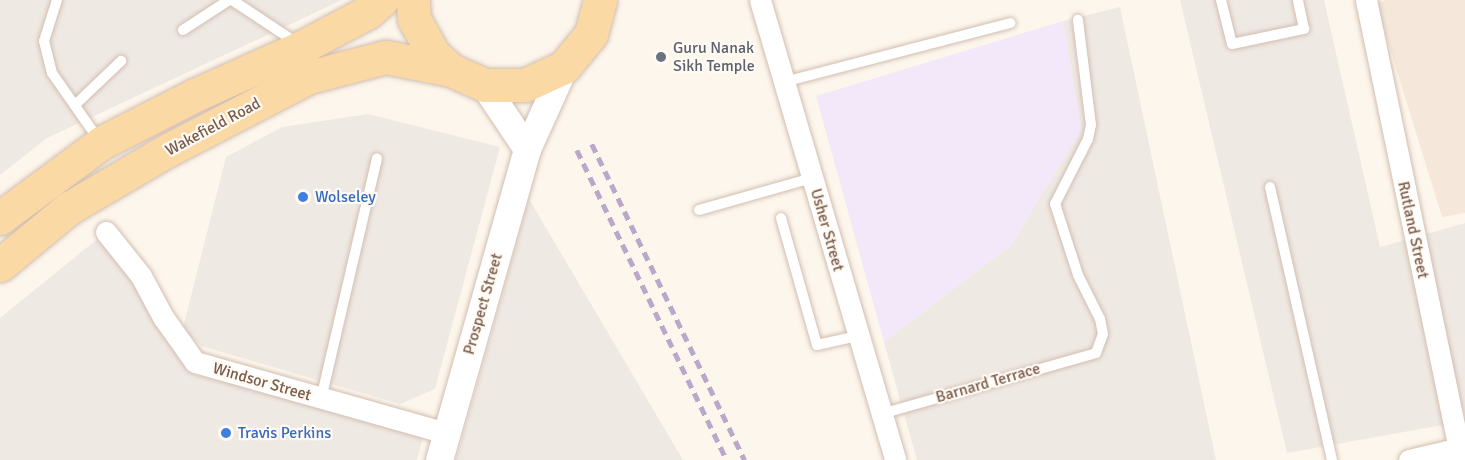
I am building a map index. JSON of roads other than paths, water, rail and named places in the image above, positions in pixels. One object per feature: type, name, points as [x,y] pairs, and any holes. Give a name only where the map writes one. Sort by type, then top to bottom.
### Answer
[{"type":"main road","name":"Wakefield Road","points":[[0,218],[101,143],[195,95],[302,47],[368,12],[382,0]]},
{"type":"main road","points":[[413,0],[414,19],[434,55],[451,70],[484,85],[525,86],[564,67],[591,34],[600,0]]},
{"type":"main road","name":"Wakefield Road","points":[[0,265],[69,208],[168,150],[309,78],[386,57],[451,70]]},
{"type":"street","name":"Usher Street","points":[[760,0],[895,460]]},
{"type":"street","name":"Rutland Street","points":[[1366,0],[1462,452]]},
{"type":"street","name":"Prospect Street","points":[[439,460],[527,148],[564,67]]},
{"type":"street","points":[[484,85],[527,148]]},
{"type":"street","name":"Windsor Street","points":[[106,232],[141,276],[163,317],[195,362],[446,433]]},
{"type":"street","points":[[1409,460],[1462,452]]},
{"type":"lane","points":[[57,0],[44,41],[52,73],[101,143]]},
{"type":"lane","points":[[183,30],[231,0],[302,47]]},
{"type":"lane","points":[[1221,0],[1232,44],[1304,29],[1299,0]]},
{"type":"lane","name":"Barnard Terrace","points":[[881,414],[1095,353],[1103,334],[1100,319],[1078,275],[1055,204],[1088,139],[1091,125],[1078,20]]},
{"type":"lane","points":[[784,82],[1010,23]]},
{"type":"lane","points":[[75,105],[121,61]]},
{"type":"lane","points":[[321,399],[377,158]]},
{"type":"lane","points":[[699,210],[812,178]]},
{"type":"lane","points":[[1270,187],[1332,460]]},
{"type":"lane","points":[[781,218],[817,345],[858,336]]},
{"type":"railway","points":[[592,144],[745,460]]},
{"type":"railway","points":[[577,150],[727,460]]},
{"type":"place","name":"Guru Nanak Sikh Temple","points":[[661,57]]},
{"type":"place","name":"Wolseley","points":[[303,197]]},
{"type":"place","name":"Travis Perkins","points":[[226,433]]}]
